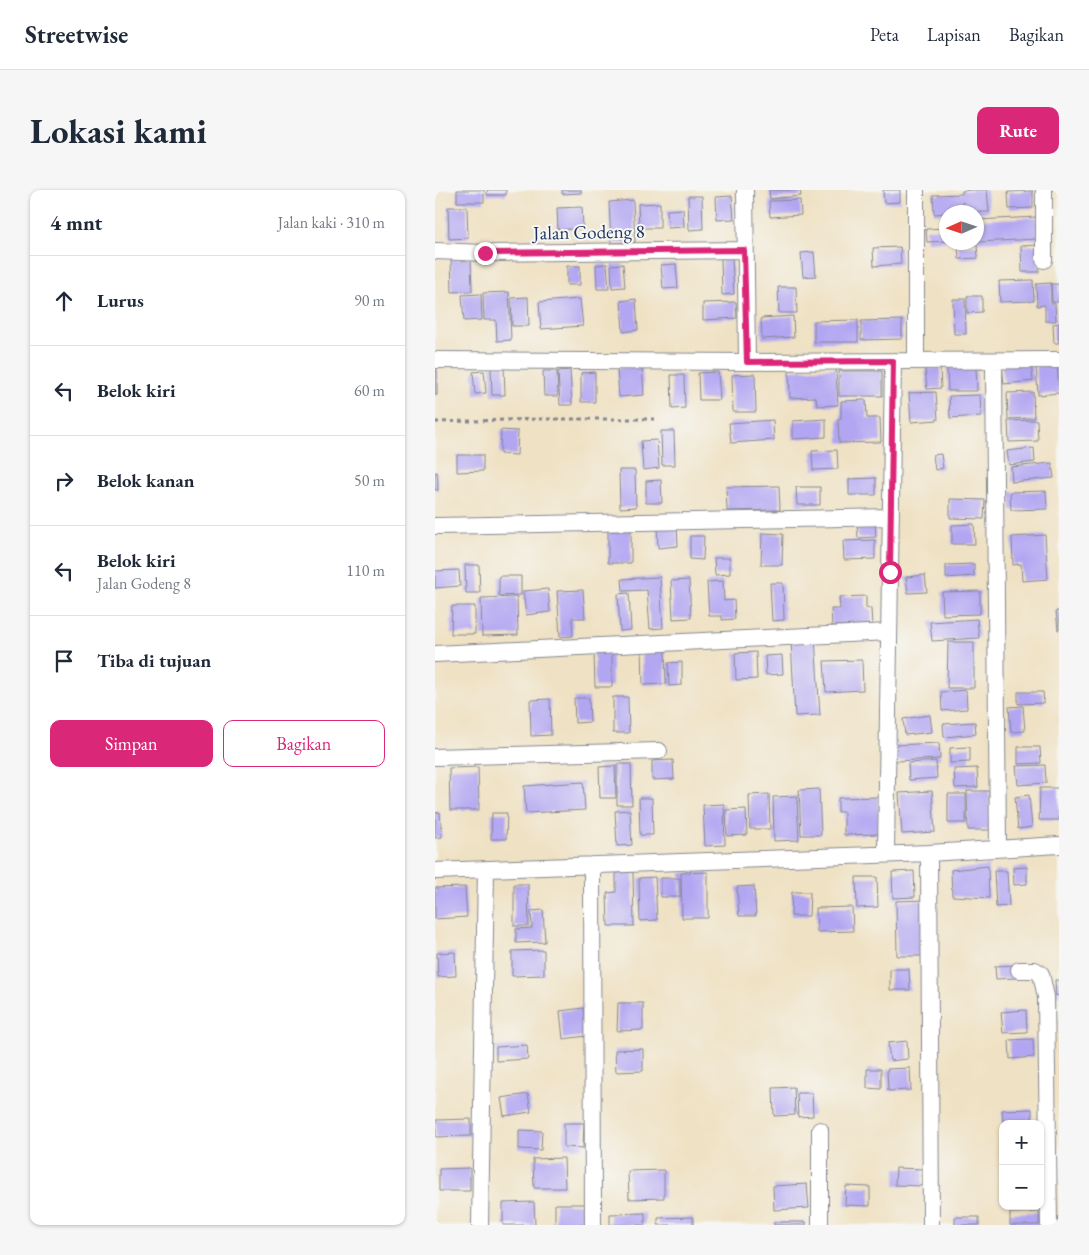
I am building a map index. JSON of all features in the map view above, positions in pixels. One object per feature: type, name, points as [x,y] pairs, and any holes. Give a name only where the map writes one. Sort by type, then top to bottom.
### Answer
[{"type":"street","points":[[745,190],[744,250],[747,362]]},
{"type":"street","points":[[916,190],[916,360]]},
{"type":"street","points":[[1044,190],[1044,260]]},
{"type":"street","name":"Jalan Godeng 8","points":[[435,251],[485,253],[744,250]]},
{"type":"street","points":[[435,360],[747,362],[916,360],[994,362],[1059,360]]},
{"type":"street","points":[[886,854],[893,361]]},
{"type":"street","points":[[994,362],[998,848]]},
{"type":"street","points":[[435,526],[891,518]]},
{"type":"street","points":[[435,654],[889,632]]},
{"type":"street","points":[[435,757],[659,750]]},
{"type":"street","points":[[435,871],[929,853],[1059,845]]},
{"type":"street","points":[[929,853],[931,1225]]},
{"type":"street","points":[[592,865],[593,1225]]},
{"type":"street","points":[[480,1225],[487,870]]},
{"type":"street","points":[[1019,970],[1035,970],[1041,974],[1044,985],[1049,1225]]},
{"type":"street","points":[[1046,1089],[1052,1081],[1059,1078]]},
{"type":"street","points":[[820,1130],[820,1225]]},
{"type":"path","points":[[435,422],[542,419],[656,419]]},
{"type":"building","points":[[457,190],[484,190],[484,202],[457,202]]},
{"type":"building","points":[[487,190],[506,190],[506,195],[487,195]]},
{"type":"building","points":[[562,190],[581,190],[581,193],[562,194]]},
{"type":"building","points":[[769,190],[800,190],[801,196],[770,199]]},
{"type":"building","points":[[883,190],[900,190],[900,202],[884,203]]},
{"type":"building","points":[[987,190],[989,212],[984,212],[984,205],[963,205],[963,202],[963,205],[939,205],[939,214],[934,214],[933,195],[962,194],[962,191]]},
{"type":"building","points":[[1033,191],[1033,208],[1009,209],[1008,192]]},
{"type":"building","points":[[688,196],[702,196],[703,229],[689,230]]},
{"type":"building","points":[[732,196],[734,219],[717,220],[716,197]]},
{"type":"building","points":[[633,200],[635,242],[611,243],[609,202]]},
{"type":"building","points":[[800,200],[801,215],[770,217],[769,201]]},
{"type":"building","points":[[660,203],[660,228],[639,228],[638,204]]},
{"type":"building","points":[[448,207],[467,207],[468,238],[449,239]]},
{"type":"building","points":[[582,207],[583,228],[558,230],[557,208]]},
{"type":"building","points":[[683,209],[684,227],[668,228],[667,210]]},
{"type":"building","points":[[1037,217],[1038,239],[984,242],[984,220]]},
{"type":"building","points":[[939,228],[939,241],[927,242],[926,229]]},
{"type":"building","points":[[1039,245],[1039,272],[1022,272],[1021,246]]},
{"type":"building","points":[[900,247],[901,264],[874,266],[873,248]]},
{"type":"building","points":[[958,250],[977,250],[978,258],[959,259]]},
{"type":"building","points":[[814,252],[816,276],[803,277],[801,253]]},
{"type":"building","points":[[732,257],[734,294],[722,295],[721,258]]},
{"type":"building","points":[[451,259],[471,259],[472,291],[452,292]]},
{"type":"building","points":[[607,264],[609,289],[597,289],[596,265]]},
{"type":"building","points":[[623,264],[625,287],[612,288],[611,265]]},
{"type":"building","points":[[676,264],[678,288],[663,289],[661,265]]},
{"type":"building","points":[[567,266],[580,266],[580,285],[567,285]]},
{"type":"building","points":[[1033,280],[1034,301],[1000,302],[999,281]]},
{"type":"building","points":[[1051,283],[1051,303],[1055,303],[1056,321],[1045,321],[1045,305],[1037,306],[1036,284]]},
{"type":"building","points":[[1051,284],[1059,284],[1059,302],[1052,302]]},
{"type":"building","points":[[778,287],[796,287],[797,313],[779,313]]},
{"type":"building","points":[[509,292],[511,340],[497,341],[496,320],[484,320],[483,293]]},
{"type":"building","points":[[481,294],[482,320],[464,321],[462,295]]},
{"type":"building","points":[[967,296],[982,296],[982,312],[967,313]]},
{"type":"building","points":[[528,297],[529,326],[512,326],[511,298]]},
{"type":"building","points":[[580,299],[583,326],[541,329],[539,302]]},
{"type":"building","points":[[636,299],[638,330],[623,332],[621,301]]},
{"type":"building","points":[[953,299],[965,299],[966,334],[954,334]]},
{"type":"building","points":[[736,302],[737,318],[703,320],[703,303]]},
{"type":"building","points":[[793,316],[794,337],[762,339],[761,318]]},
{"type":"building","points":[[858,320],[858,342],[814,342],[814,321]]},
{"type":"building","points":[[902,320],[902,339],[861,340],[861,321]]},
{"type":"building","points":[[1059,323],[1059,343],[1054,343],[1053,324]]},
{"type":"building","points":[[1031,362],[1033,381],[1004,384],[1002,365]]},
{"type":"building","points":[[1057,365],[1059,393],[1038,395],[1036,366]]},
{"type":"building","points":[[491,366],[504,366],[505,395],[492,395]]},
{"type":"building","points":[[642,366],[644,395],[619,397],[617,368]]},
{"type":"building","points":[[976,367],[977,391],[948,391],[947,368]]},
{"type":"building","points":[[836,368],[838,405],[817,406],[816,397],[790,398],[789,370]]},
{"type":"building","points":[[940,368],[941,388],[927,389],[925,369]]},
{"type":"building","points":[[435,370],[437,370],[437,395],[435,395]]},
{"type":"building","points":[[570,370],[572,405],[560,405],[558,371]]},
{"type":"building","points":[[484,371],[486,393],[475,394],[473,372]]},
{"type":"building","points":[[543,371],[557,371],[558,396],[544,396]]},
{"type":"building","points":[[839,371],[882,371],[882,396],[839,396]]},
{"type":"building","points":[[595,372],[595,402],[581,402],[581,373]]},
{"type":"building","points":[[718,372],[720,400],[699,400],[698,373]]},
{"type":"building","points":[[755,374],[756,412],[733,412],[732,375]]},
{"type":"building","points":[[671,375],[684,375],[685,408],[672,409]]},
{"type":"building","points":[[936,392],[938,420],[911,422],[909,393]]},
{"type":"building","points":[[1033,392],[1034,418],[1008,419],[1007,393]]},
{"type":"building","points":[[980,395],[981,416],[950,418],[949,396]]},
{"type":"building","points":[[866,400],[867,418],[880,418],[881,442],[839,443],[838,419],[841,419],[841,401]]},
{"type":"building","points":[[826,419],[826,437],[793,439],[793,421]]},
{"type":"building","points":[[773,420],[774,440],[731,443],[729,423]]},
{"type":"building","points":[[1037,420],[1038,441],[1009,442],[1008,421]]},
{"type":"building","points":[[501,430],[518,431],[517,455],[500,454]]},
{"type":"building","points":[[661,431],[674,431],[675,465],[662,465]]},
{"type":"building","points":[[657,440],[659,468],[643,470],[641,441]]},
{"type":"building","points":[[1034,448],[1035,462],[1009,465],[1007,451]]},
{"type":"building","points":[[837,450],[838,469],[813,470],[812,451]]},
{"type":"building","points":[[941,454],[943,468],[935,470],[933,455]]},
{"type":"building","points":[[457,455],[483,455],[483,471],[457,472]]},
{"type":"building","points":[[1052,463],[1054,478],[1012,482],[1011,467]]},
{"type":"building","points":[[619,470],[635,470],[636,507],[620,508]]},
{"type":"building","points":[[435,472],[437,472],[438,490],[435,490]]},
{"type":"building","points":[[876,478],[876,495],[849,495],[849,479]]},
{"type":"building","points":[[661,480],[662,503],[646,503],[646,481]]},
{"type":"building","points":[[779,486],[780,510],[727,511],[726,487]]},
{"type":"building","points":[[796,487],[820,487],[820,505],[797,505]]},
{"type":"building","points":[[1046,491],[1047,509],[1011,510],[1010,492]]},
{"type":"building","points":[[950,499],[985,500],[984,519],[950,518]]},
{"type":"building","points":[[857,523],[875,523],[876,537],[858,538]]},
{"type":"building","points":[[974,524],[975,544],[952,544],[952,525]]},
{"type":"building","points":[[677,525],[678,546],[658,548],[657,526]]},
{"type":"building","points":[[608,531],[631,531],[631,563],[608,563]]},
{"type":"building","points":[[762,533],[783,534],[782,565],[761,565]]},
{"type":"building","points":[[1045,535],[1048,579],[1022,581],[1021,564],[1013,565],[1012,537]]},
{"type":"building","points":[[690,536],[704,536],[703,560],[690,559]]},
{"type":"building","points":[[875,540],[875,559],[844,560],[843,541]]},
{"type":"building","points":[[714,558],[730,558],[730,574],[715,575]]},
{"type":"building","points":[[974,564],[974,576],[946,578],[946,565]]},
{"type":"building","points":[[465,565],[479,565],[480,593],[466,593]]},
{"type":"building","points":[[459,570],[460,586],[435,588],[435,571]]},
{"type":"building","points":[[925,575],[927,592],[908,593],[906,577]]},
{"type":"building","points":[[499,576],[521,576],[521,595],[499,596]]},
{"type":"building","points":[[660,577],[663,628],[650,629],[647,590],[623,591],[622,579]]},
{"type":"building","points":[[689,580],[691,618],[673,619],[671,581]]},
{"type":"building","points":[[723,581],[724,601],[734,600],[735,619],[722,620],[722,616],[709,616],[707,582]]},
{"type":"building","points":[[770,583],[783,583],[784,620],[772,621]]},
{"type":"building","points":[[548,589],[550,612],[526,615],[523,591]]},
{"type":"building","points":[[583,590],[585,618],[572,618],[573,636],[560,637],[557,591]]},
{"type":"building","points":[[980,591],[980,614],[943,615],[942,592]]},
{"type":"building","points":[[629,593],[631,630],[620,631],[618,594]]},
{"type":"building","points":[[866,596],[866,608],[871,609],[872,625],[832,626],[831,609],[840,609],[839,597]]},
{"type":"building","points":[[517,597],[518,635],[482,636],[481,598]]},
{"type":"building","points":[[452,606],[475,606],[475,634],[451,634]]},
{"type":"building","points":[[1056,611],[1059,611],[1059,630],[1058,630]]},
{"type":"building","points":[[977,619],[979,638],[932,641],[930,622]]},
{"type":"building","points":[[815,638],[820,715],[795,716],[791,640]]},
{"type":"building","points":[[948,642],[974,642],[974,688],[947,688]]},
{"type":"building","points":[[642,648],[665,648],[666,684],[643,685]]},
{"type":"building","points":[[756,652],[757,679],[736,680],[735,653]]},
{"type":"building","points":[[594,653],[612,653],[612,687],[595,687]]},
{"type":"building","points":[[782,655],[783,674],[766,675],[765,656]]},
{"type":"building","points":[[862,660],[863,690],[826,692],[824,661]]},
{"type":"building","points":[[682,662],[682,685],[669,686],[668,663]]},
{"type":"building","points":[[966,690],[967,709],[942,711],[941,692]]},
{"type":"building","points":[[1018,692],[1043,692],[1044,703],[1018,704]]},
{"type":"building","points":[[613,697],[628,697],[629,733],[613,733]]},
{"type":"building","points":[[574,698],[589,698],[590,722],[575,723]]},
{"type":"building","points":[[550,699],[551,735],[531,736],[530,700]]},
{"type":"building","points":[[1023,706],[1025,731],[1011,732],[1009,707]]},
{"type":"building","points":[[930,715],[932,732],[905,735],[903,719]]},
{"type":"building","points":[[975,722],[976,734],[944,737],[943,724]]},
{"type":"building","points":[[939,743],[940,759],[895,761],[894,745]]},
{"type":"building","points":[[970,747],[970,762],[950,763],[950,748]]},
{"type":"building","points":[[1018,747],[1040,747],[1041,763],[1018,764]]},
{"type":"building","points":[[673,760],[674,779],[652,780],[652,761]]},
{"type":"building","points":[[936,761],[937,778],[909,780],[908,763]]},
{"type":"building","points":[[617,764],[631,764],[632,805],[617,805]]},
{"type":"building","points":[[1045,765],[1046,783],[1018,785],[1016,766]]},
{"type":"building","points":[[615,766],[616,798],[600,798],[599,767]]},
{"type":"building","points":[[478,767],[479,810],[450,810],[449,768]]},
{"type":"building","points":[[977,768],[978,787],[955,788],[954,769]]},
{"type":"building","points":[[583,782],[585,810],[526,813],[524,786]]},
{"type":"building","points":[[1040,788],[1059,788],[1059,820],[1039,820]]},
{"type":"building","points":[[819,789],[821,835],[801,835],[799,790]]},
{"type":"building","points":[[932,791],[935,832],[902,834],[899,793]]},
{"type":"building","points":[[967,791],[989,791],[990,830],[968,830]]},
{"type":"building","points":[[769,794],[770,829],[750,829],[749,795]]},
{"type":"building","points":[[948,794],[966,794],[966,823],[948,823]]},
{"type":"building","points":[[1029,795],[1032,827],[1018,829],[1015,797]]},
{"type":"building","points":[[797,796],[799,840],[774,841],[773,797]]},
{"type":"building","points":[[878,797],[879,834],[844,835],[844,812],[838,812],[838,798]]},
{"type":"building","points":[[639,798],[652,798],[653,835],[640,835]]},
{"type":"building","points":[[724,804],[725,845],[705,846],[703,805]]},
{"type":"building","points":[[746,809],[747,835],[727,836],[726,810]]},
{"type":"building","points":[[630,810],[632,845],[617,846],[615,811]]},
{"type":"building","points":[[440,812],[442,837],[435,838],[435,813]]},
{"type":"building","points":[[492,813],[507,813],[506,839],[491,839]]},
{"type":"building","points":[[988,866],[989,898],[952,896],[951,870]]},
{"type":"building","points":[[1027,867],[1027,884],[1014,885],[1013,868]]},
{"type":"building","points":[[914,871],[915,897],[893,898],[892,872]]},
{"type":"building","points":[[994,871],[1007,871],[1009,906],[996,907]]},
{"type":"building","points":[[633,872],[634,926],[608,926],[607,893],[616,892],[616,873]]},
{"type":"building","points":[[708,872],[708,918],[682,918],[681,873]]},
{"type":"building","points":[[655,877],[657,920],[640,921],[639,878]]},
{"type":"building","points":[[856,877],[877,877],[878,907],[857,908]]},
{"type":"building","points":[[661,878],[680,878],[680,897],[661,897]]},
{"type":"building","points":[[514,884],[528,884],[529,926],[514,926]]},
{"type":"building","points":[[754,886],[756,916],[739,916],[737,887]]},
{"type":"building","points":[[465,887],[467,917],[435,919],[435,888]]},
{"type":"building","points":[[792,892],[810,892],[809,916],[791,916]]},
{"type":"building","points":[[926,900],[927,956],[897,956],[896,901]]},
{"type":"building","points":[[852,907],[853,931],[817,932],[816,908]]},
{"type":"building","points":[[543,910],[545,942],[516,943],[516,929],[532,928],[531,911]]},
{"type":"building","points":[[544,950],[544,975],[512,976],[512,951]]},
{"type":"building","points":[[455,952],[456,976],[438,977],[437,953]]},
{"type":"building","points":[[1016,965],[1017,978],[996,979],[995,966]]},
{"type":"building","points":[[890,969],[909,969],[910,990],[890,990]]},
{"type":"building","points":[[1055,980],[1059,980],[1059,995],[1056,996]]},
{"type":"building","points":[[618,1003],[643,1003],[643,1030],[617,1031]]},
{"type":"building","points":[[583,1008],[586,1036],[563,1039],[560,1011]]},
{"type":"building","points":[[1026,1010],[1027,1032],[1003,1033],[1001,1012]]},
{"type":"building","points":[[1033,1039],[1034,1057],[1010,1059],[1009,1040]]},
{"type":"building","points":[[907,1041],[908,1059],[890,1061],[888,1043]]},
{"type":"building","points":[[527,1045],[528,1059],[496,1061],[496,1047]]},
{"type":"building","points":[[643,1049],[643,1071],[616,1072],[615,1050]]},
{"type":"building","points":[[910,1068],[911,1090],[888,1091],[887,1069]]},
{"type":"building","points":[[867,1069],[881,1069],[881,1089],[867,1088]]},
{"type":"building","points":[[794,1087],[795,1115],[774,1116],[773,1088]]},
{"type":"building","points":[[797,1093],[812,1093],[813,1116],[798,1117]]},
{"type":"building","points":[[528,1094],[531,1112],[504,1116],[501,1098]]},
{"type":"building","points":[[1032,1109],[1032,1120],[1003,1120],[1002,1110]]},
{"type":"building","points":[[471,1119],[471,1136],[436,1137],[436,1120]]},
{"type":"building","points":[[564,1123],[584,1123],[583,1148],[564,1147]]},
{"type":"building","points":[[519,1130],[542,1131],[541,1150],[519,1149]]},
{"type":"building","points":[[564,1158],[565,1188],[534,1188],[533,1159]]},
{"type":"building","points":[[470,1168],[470,1191],[439,1191],[439,1169]]},
{"type":"building","points":[[896,1168],[923,1169],[922,1186],[895,1185]]},
{"type":"building","points":[[664,1170],[664,1198],[629,1199],[628,1171]]},
{"type":"building","points":[[807,1184],[809,1208],[774,1210],[773,1186]]},
{"type":"building","points":[[846,1186],[870,1187],[870,1206],[845,1205]]},
{"type":"building","points":[[534,1202],[535,1225],[503,1225],[503,1203]]},
{"type":"building","points":[[555,1204],[587,1204],[587,1225],[555,1225]]},
{"type":"building","points":[[1039,1212],[1039,1225],[1010,1225],[1010,1213]]},
{"type":"building","points":[[645,1213],[645,1225],[610,1225],[610,1214]]},
{"type":"building","points":[[693,1217],[693,1225],[658,1225],[658,1218]]},
{"type":"building","points":[[955,1217],[979,1217],[979,1225],[955,1225]]},
{"type":"building","points":[[774,1222],[806,1222],[806,1225],[774,1225]]},
{"type":"route","points":[[485,253],[744,250],[747,362],[893,361],[890,572]]}]
